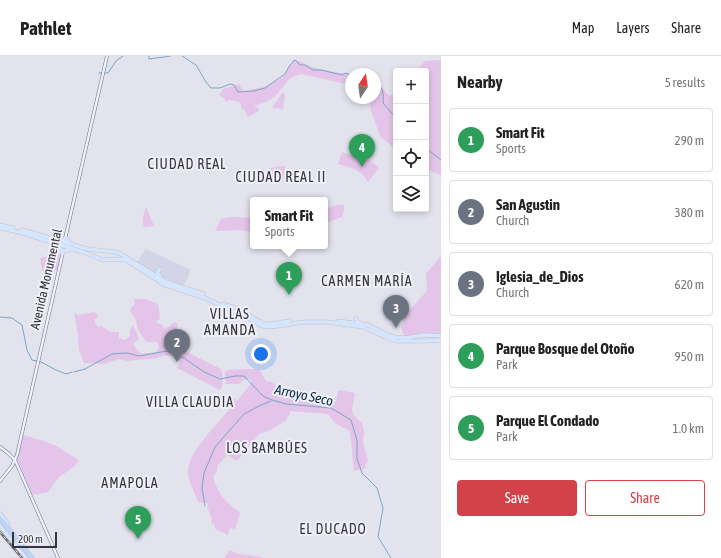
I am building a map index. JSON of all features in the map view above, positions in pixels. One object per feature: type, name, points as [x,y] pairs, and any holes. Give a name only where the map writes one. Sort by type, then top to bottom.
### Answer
[{"type":"highway","points":[[0,518],[25,551],[28,558]]},
{"type":"highway","points":[[0,522],[33,558]]},
{"type":"main road","name":"Avenida Monumental","points":[[66,238],[106,56]]},
{"type":"main road","points":[[0,226],[22,231],[63,244],[100,259],[126,260],[165,285],[200,296],[266,324],[310,319],[334,320],[368,325],[394,337],[407,338],[427,335],[441,336]]},
{"type":"main road","points":[[22,231],[56,244],[63,252],[74,249]]},
{"type":"main road","points":[[63,244],[63,241],[66,238],[70,245]]},
{"type":"main road","points":[[56,244],[70,245],[90,250],[107,250],[115,252],[123,255],[162,280],[196,292],[234,310]]},
{"type":"main road","name":"Avenida Monumental","points":[[0,481],[9,471],[15,460],[63,252],[63,244]]},
{"type":"main road","points":[[107,250],[102,253],[101,256],[102,258],[109,260]]},
{"type":"main road","points":[[147,270],[154,273],[159,268],[158,274],[171,284]]},
{"type":"main road","points":[[239,312],[265,327],[304,322],[328,322],[363,327],[396,341],[441,340]]},
{"type":"main road","points":[[356,318],[361,324]]},
{"type":"main road","points":[[427,335],[424,338],[427,341]]},
{"type":"main road","points":[[417,336],[419,338],[417,341]]},
{"type":"main road","points":[[0,447],[15,460],[58,558]]},
{"type":"main road","points":[[0,514],[33,558]]},
{"type":"main road","points":[[0,526],[28,558]]},
{"type":"shaded area","points":[[294,59],[315,68],[345,74],[345,84],[301,74],[296,75],[289,80],[273,98],[254,106],[258,108],[259,111],[248,117],[244,109],[242,109],[240,102],[229,100],[225,102],[225,99],[219,95],[223,89],[239,84],[244,91],[264,87],[282,78]]},
{"type":"shaded area","points":[[441,60],[441,175],[429,170],[429,68],[419,68],[425,61]]},
{"type":"shaded area","points":[[381,86],[389,96],[393,94],[393,147],[380,136],[370,104],[381,104]]},
{"type":"shaded area","points":[[284,92],[283,109],[272,108],[282,93]]},
{"type":"shaded area","points":[[342,152],[360,158],[366,157],[379,168],[368,182],[359,172],[338,164]]},
{"type":"shaded area","points":[[285,166],[283,181],[281,182],[269,169]]},
{"type":"shaded area","points":[[337,205],[344,205],[342,217],[328,222],[328,208]]},
{"type":"shaded area","points":[[146,207],[154,226],[144,227],[143,219]]},
{"type":"shaded area","points":[[231,217],[250,218],[250,232],[238,230],[215,231],[221,219]]},
{"type":"shaded area","points":[[146,249],[191,270],[185,284],[181,285],[155,275],[137,262]]},
{"type":"shaded area","points":[[59,254],[61,255],[57,271],[43,273],[40,258]]},
{"type":"shaded area","points":[[441,256],[441,338],[404,336],[401,327],[407,313],[427,291],[426,274]]},
{"type":"shaded area","points":[[134,299],[145,299],[158,304],[160,319],[156,321],[164,328],[168,327],[174,322],[178,324],[171,346],[177,347],[178,349],[221,369],[223,380],[220,390],[177,368],[181,361],[174,358],[174,356],[164,355],[158,358],[127,361],[119,359],[103,364],[84,363],[79,350],[74,313],[78,315],[94,312],[98,315],[95,319],[95,323],[98,327],[102,326],[110,332],[119,332],[119,338],[125,340],[130,336],[130,330],[133,326],[139,339],[133,344],[137,350],[142,354],[156,352],[159,348],[157,342],[146,342],[137,328],[136,319],[130,311],[135,304]]},
{"type":"shaded area","points":[[259,369],[266,381],[272,382],[288,395],[336,402],[338,390],[355,393],[352,409],[353,414],[362,423],[364,432],[363,441],[368,462],[365,464],[366,468],[354,471],[350,431],[335,423],[328,414],[291,411],[286,420],[271,430],[259,434],[237,461],[227,455],[217,466],[217,471],[213,477],[217,488],[226,500],[240,514],[235,529],[230,528],[228,535],[216,530],[214,524],[212,524],[212,519],[207,507],[208,503],[198,502],[188,473],[189,465],[206,436],[235,403],[231,399],[232,397],[237,401],[252,382],[250,379],[243,380],[239,384],[226,384],[225,372],[228,370]]},
{"type":"shaded area","points":[[23,435],[56,446],[79,460],[74,467],[60,476],[48,492],[33,495],[17,460]]},
{"type":"shaded area","points":[[230,550],[242,555],[263,558],[224,558]]},
{"type":"waterway","points":[[99,73],[108,73],[116,61],[123,56]]},
{"type":"waterway","points":[[149,56],[149,59],[171,56]]},
{"type":"waterway","points":[[182,56],[196,65],[211,88],[220,88],[230,84],[234,85],[238,92],[254,91],[265,88],[285,74],[295,60],[300,65],[305,65],[313,70],[321,70],[342,75],[345,73]]},
{"type":"waterway","points":[[381,88],[383,103],[393,115]]},
{"type":"waterway","points":[[429,150],[441,160]]},
{"type":"waterway","name":"Arroyo Seco","points":[[0,317],[12,318],[22,325],[27,350],[32,360],[41,362],[66,374],[72,372]]},
{"type":"waterway","name":"Arroyo Seco","points":[[74,372],[85,369],[112,354],[127,353],[139,356],[167,351],[184,358],[204,372],[220,379],[244,376],[263,396],[272,400],[286,404],[331,408],[351,420],[357,440],[357,459],[362,473],[377,488],[383,508],[378,537],[391,558]]},
{"type":"waterway","points":[[205,506],[202,488],[204,473],[215,447],[244,414],[271,401]]},
{"type":"railway","points":[[0,532],[22,558]]},
{"type":"place","name":"Parque Bosque del Otoño","points":[[362,167]]},
{"type":"place","name":"Smart Fit","points":[[289,295]]},
{"type":"place","name":"Iglesia_de_Dios","points":[[396,328]]},
{"type":"place","name":"San Agustin","points":[[177,362]]},
{"type":"place","name":"Parque El Condado","points":[[138,539]]},
{"type":"district","name":"CIUDAD REAL","points":[[187,164]]},
{"type":"district","name":"CIUDAD REAL II","points":[[281,177]]},
{"type":"district","name":"CARMEN MARÍA","points":[[367,281]]},
{"type":"district","name":"VILLAS AMANDA","points":[[230,322]]},
{"type":"district","name":"VILLA CLAUDIA","points":[[190,402]]},
{"type":"district","name":"LOS BAMBÚES","points":[[267,448]]},
{"type":"district","name":"AMAPOLA","points":[[130,483]]},
{"type":"district","name":"EL DUCADO","points":[[333,529]]}]
